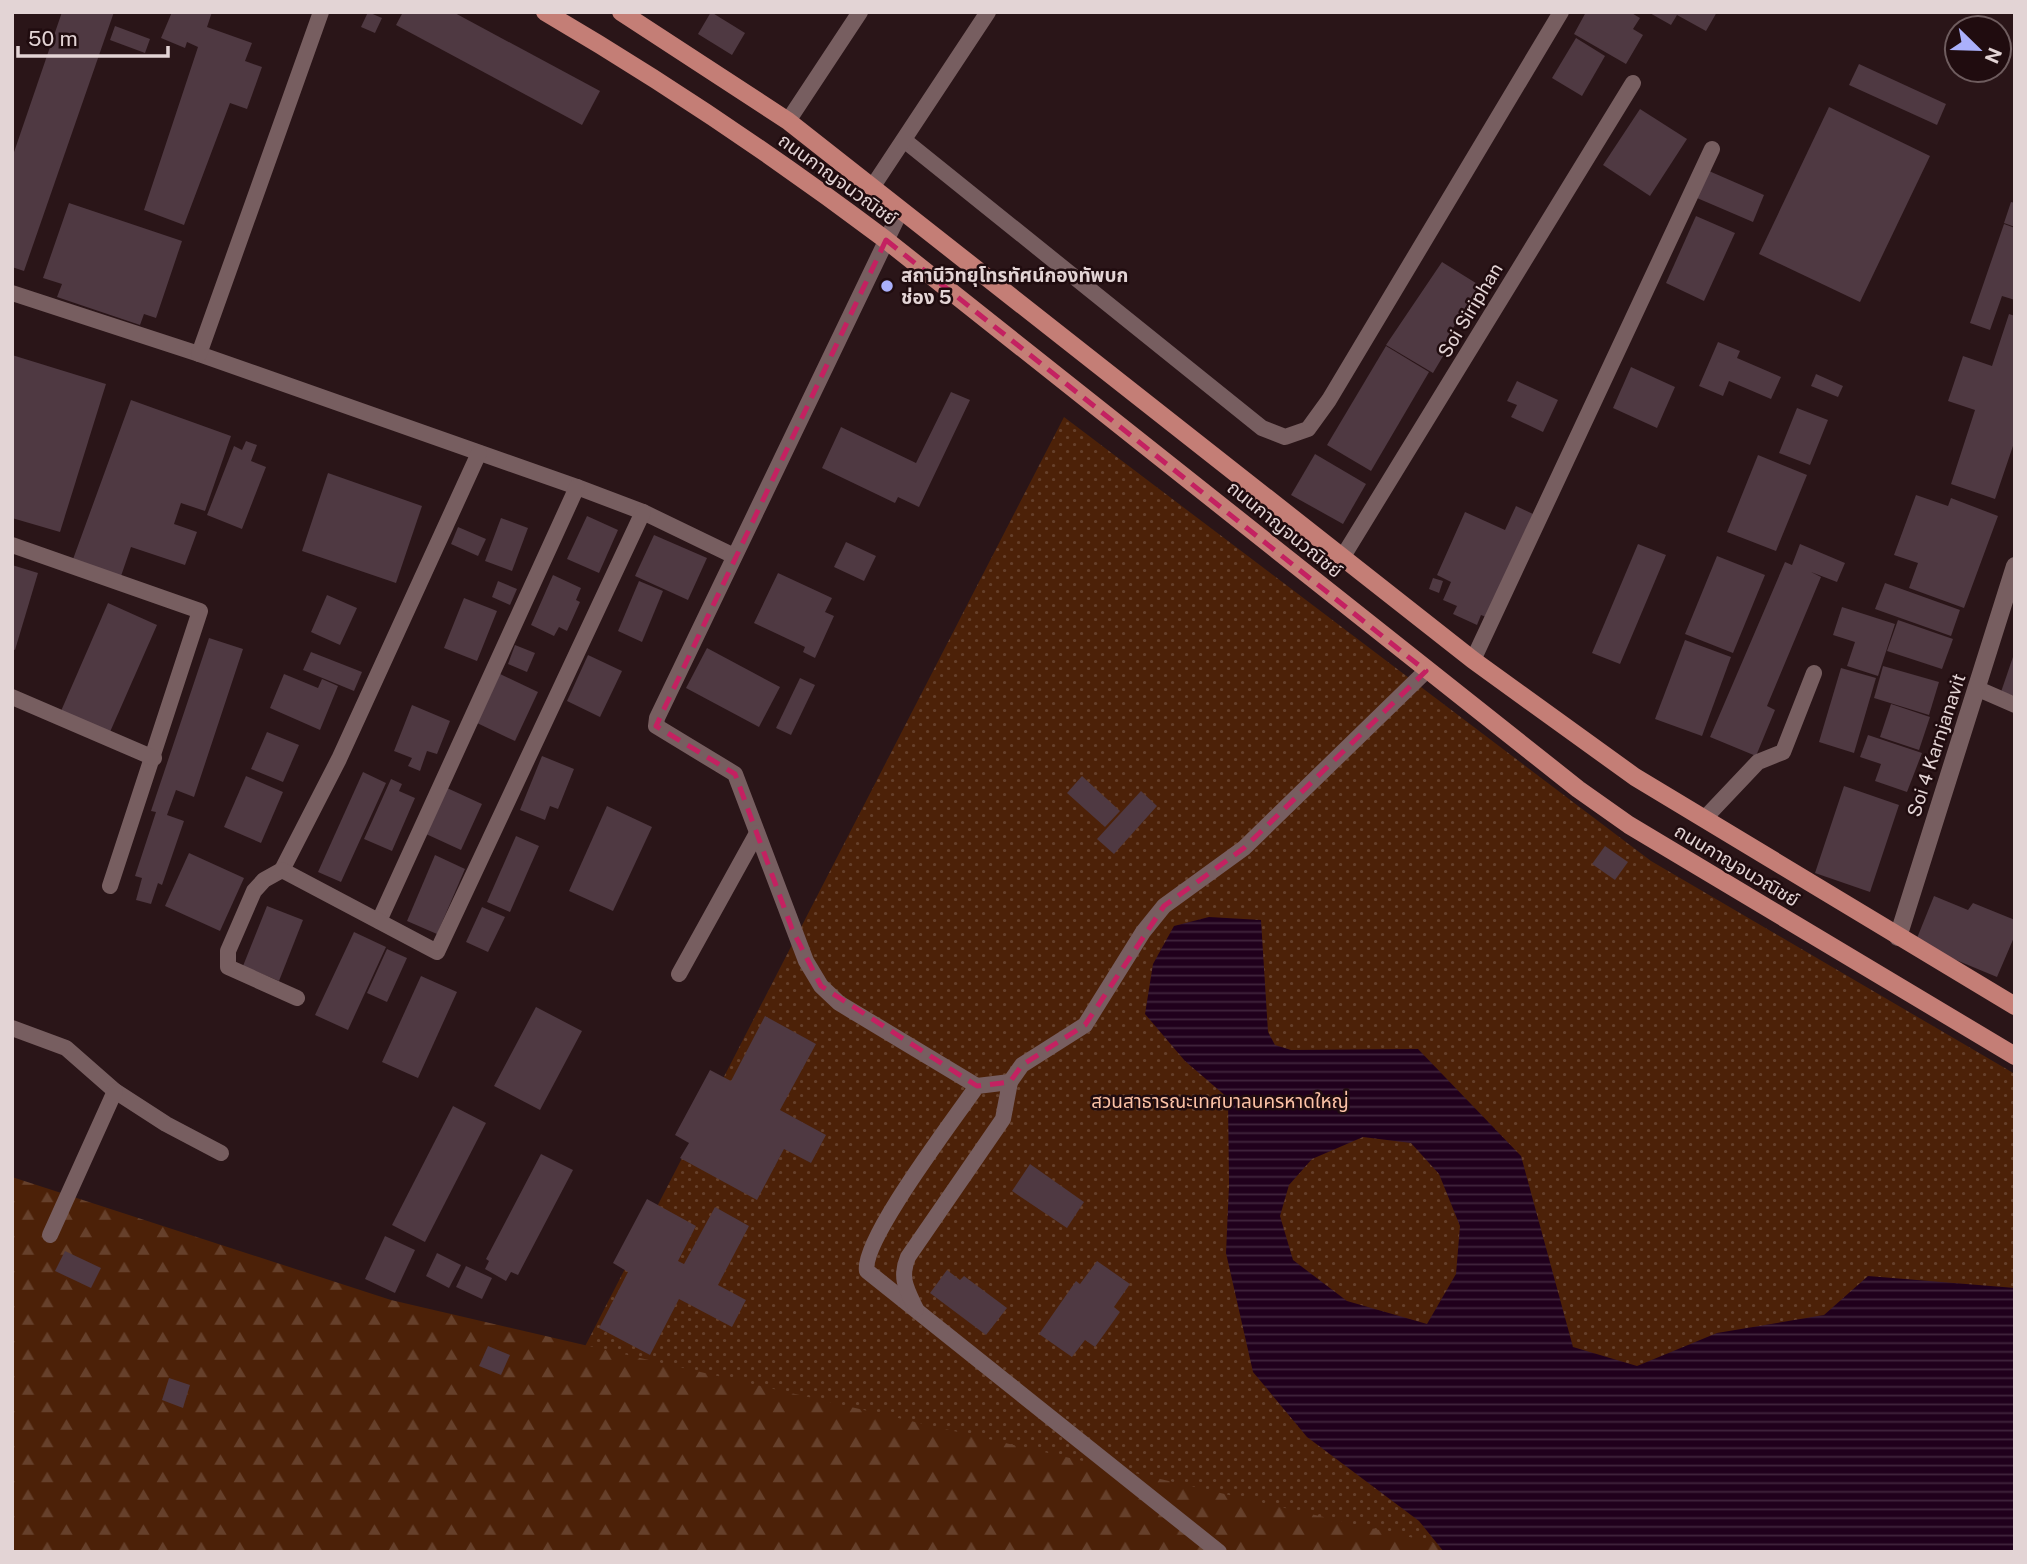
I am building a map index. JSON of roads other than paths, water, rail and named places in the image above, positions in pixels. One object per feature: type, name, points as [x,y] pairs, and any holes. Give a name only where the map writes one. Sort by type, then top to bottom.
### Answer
[{"type":"main road","name":"ถนนกาญจนวณิชย์","points":[[545,12],[703,110],[796,173],[886,240],[1170,463],[1527,751],[1629,825],[2015,1056]]},
{"type":"main road","name":"ถนนกาญจนวณิชย์","points":[[621,12],[788,121],[1342,558],[1591,747],[1704,819],[2015,1006]]},
{"type":"street","points":[[199,354],[321,12]]},
{"type":"street","points":[[788,121],[860,12]]},
{"type":"street","points":[[873,186],[988,12]]},
{"type":"street","points":[[904,141],[1262,428],[1285,437],[1308,429],[1329,400],[1561,12]]},
{"type":"street","name":"Soi Siriphan","points":[[1342,558],[1633,83]]},
{"type":"street","points":[[1473,660],[1712,149]]},
{"type":"street","points":[[901,210],[734,556],[656,725],[661,731],[735,774],[792,929],[821,986],[839,1003],[977,1086],[1010,1082]]},
{"type":"street","points":[[12,293],[199,354],[577,487],[643,512],[734,556]]},
{"type":"street","points":[[297,998],[230,970],[227,962],[228,951],[254,891],[264,880],[282,870],[339,759],[479,453]]},
{"type":"street","points":[[379,921],[577,487]]},
{"type":"street","points":[[282,870],[437,953],[643,512]]},
{"type":"street","points":[[12,545],[200,611],[110,886]]},
{"type":"street","name":"Soi 4 Karnjanavit","points":[[1898,937],[2015,566]]},
{"type":"street","points":[[916,1309],[903,1281],[903,1268],[914,1246],[1003,1119],[1010,1082],[1022,1065],[1084,1025],[1143,932],[1164,906],[1244,848],[1426,671]]},
{"type":"street","points":[[1704,819],[1758,762],[1783,752],[1814,673]]},
{"type":"street","points":[[1976,688],[2015,705]]},
{"type":"street","points":[[12,697],[154,758]]},
{"type":"street","points":[[679,974],[757,833]]},
{"type":"street","points":[[12,1028],[66,1048],[115,1091],[166,1124],[221,1153]]},
{"type":"street","points":[[977,1086],[891,1213],[867,1257],[867,1271],[1055,1424],[1219,1552]]},
{"type":"street","points":[[50,1235],[115,1091]]},
{"type":"place","name":"สถานีวิทยุโทรทัศน์กองทัพบก ช่อง 5","points":[[887,286]]},
{"type":"park label","name":"สวนสาธารณะเทศบาลนครหาดใหญ่","points":[[1220,1101]]}]
